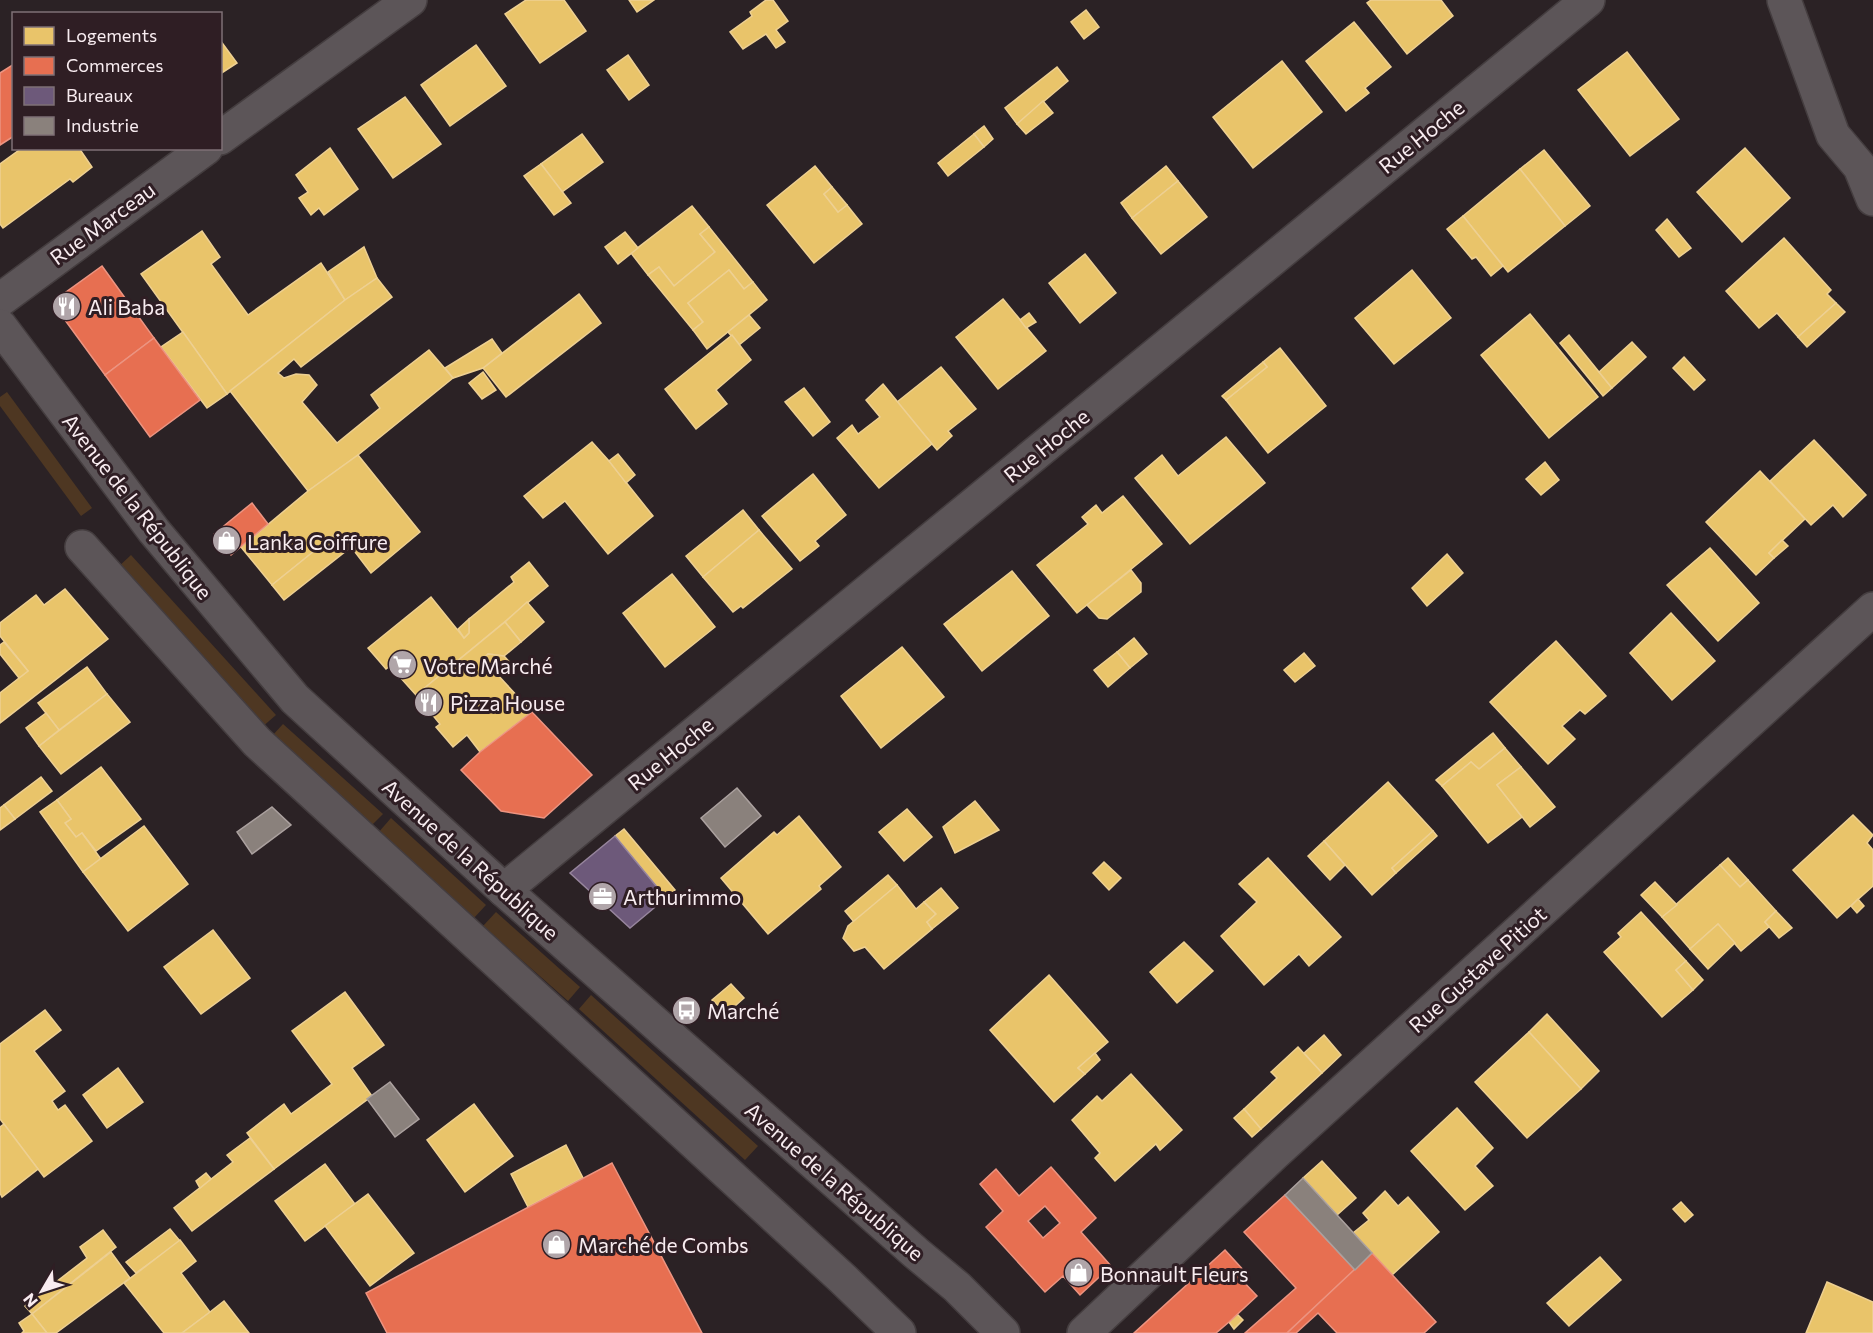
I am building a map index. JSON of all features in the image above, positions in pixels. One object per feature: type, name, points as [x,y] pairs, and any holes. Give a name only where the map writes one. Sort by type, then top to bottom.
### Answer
[{"type":"street","points":[[222,137],[410,0]]},
{"type":"street","name":"Rue Hoche","points":[[504,890],[1588,0]]},
{"type":"street","points":[[1784,0],[1833,135],[1860,166],[1873,199]]},
{"type":"street","name":"Rue Marceau","points":[[0,300],[43,266],[203,150]]},
{"type":"street","name":"Avenue de la République","points":[[0,326],[153,531],[295,699],[504,890],[957,1287],[1003,1333]]},
{"type":"street","points":[[82,548],[257,742],[843,1279],[899,1333]]},
{"type":"street","name":"Rue Gustave Pitiot","points":[[1084,1333],[1283,1146],[1873,609]]},
{"type":"shaded area","points":[[7,392],[92,508],[81,516],[0,406],[0,397]]},
{"type":"shaded area","points":[[131,555],[276,715],[261,728],[116,569]]},
{"type":"shaded area","points":[[283,724],[383,814],[371,826],[272,736]]},
{"type":"shaded area","points":[[391,818],[486,905],[473,919],[378,833]]},
{"type":"shaded area","points":[[496,912],[580,987],[568,1001],[483,926]]},
{"type":"shaded area","points":[[591,995],[758,1146],[745,1160],[579,1009]]},
{"type":"building: Logements","points":[[526,0],[564,0],[586,31],[540,63],[505,14]]},
{"type":"building: Logements","points":[[629,0],[654,0],[637,12]]},
{"type":"building: Logements","points":[[766,0],[773,0],[788,21],[776,30],[785,42],[776,48],[766,34],[743,49],[730,32],[752,16],[750,12]]},
{"type":"building: Logements","points":[[1371,0],[1441,0],[1453,16],[1407,54],[1367,3]]},
{"type":"building: Logements","points":[[1086,10],[1099,27],[1084,39],[1071,22]]},
{"type":"building: Logements","points":[[1354,22],[1391,67],[1365,88],[1369,93],[1346,111],[1306,61]]},
{"type":"building: Logements","points":[[222,43],[237,63],[222,73]]},
{"type":"building: Logements","points":[[476,45],[506,86],[450,126],[421,85]]},
{"type":"building: Logements","points":[[1627,52],[1679,119],[1630,156],[1578,90]]},
{"type":"building: Logements","points":[[628,55],[649,85],[629,100],[607,70]]},
{"type":"building: Logements","points":[[1282,61],[1322,112],[1253,168],[1213,117]]},
{"type":"building: Logements","points":[[1057,67],[1068,81],[1017,124],[1005,108]]},
{"type":"building: Logements","points":[[405,97],[441,144],[393,178],[358,129]]},
{"type":"building: Logements","points":[[1043,101],[1053,113],[1026,134],[1017,124]]},
{"type":"building: Logements","points":[[984,126],[993,139],[984,147],[974,134]]},
{"type":"building: Logements","points":[[582,134],[603,162],[562,192],[541,164]]},
{"type":"building: Logements","points":[[974,134],[984,147],[948,176],[938,163]]},
{"type":"building: Logements","points":[[330,148],[358,189],[324,215],[319,208],[311,215],[299,198],[308,192],[296,175]]},
{"type":"building: Logements","points":[[1745,148],[1790,198],[1742,242],[1697,192]]},
{"type":"building: Logements","points":[[19,150],[80,150],[92,167],[73,182],[70,179],[3,228],[0,224],[0,164]]},
{"type":"building: Logements","points":[[1544,150],[1590,206],[1565,226],[1520,169]]},
{"type":"building: Logements","points":[[541,164],[571,203],[554,215],[524,176]]},
{"type":"building: Logements","points":[[815,166],[832,187],[824,194],[838,212],[847,205],[862,224],[814,263],[767,205]]},
{"type":"building: Logements","points":[[1166,166],[1178,181],[1132,218],[1121,203]]},
{"type":"building: Logements","points":[[1520,169],[1565,226],[1508,272],[1463,216]]},
{"type":"building: Logements","points":[[1178,181],[1207,217],[1161,254],[1132,218]]},
{"type":"building: Logements","points":[[832,187],[847,205],[838,212],[824,194]]},
{"type":"building: Logements","points":[[692,206],[709,227],[700,234],[715,252],[674,286],[659,267],[648,275],[631,253]]},
{"type":"building: Logements","points":[[1463,216],[1503,266],[1491,276],[1476,257],[1472,259],[1447,229]]},
{"type":"building: Logements","points":[[1667,219],[1691,248],[1679,257],[1656,230]]},
{"type":"building: Logements","points":[[709,227],[753,282],[744,289],[729,270],[688,303],[703,322],[693,330],[648,275],[659,267],[674,286],[715,252],[700,234]]},
{"type":"building: Logements","points":[[202,231],[220,257],[211,264],[248,315],[321,263],[345,300],[227,394],[141,274]]},
{"type":"building: Logements","points":[[625,232],[638,248],[618,264],[605,247]]},
{"type":"building: Logements","points":[[1784,238],[1831,290],[1827,294],[1836,303],[1798,337],[1777,313],[1759,328],[1726,291]]},
{"type":"building: Logements","points":[[364,247],[377,278],[345,300],[328,272]]},
{"type":"building: Logements","points":[[1085,254],[1116,293],[1080,323],[1049,283]]},
{"type":"building: Logements","points":[[729,270],[744,289],[753,282],[767,300],[707,349],[693,330],[703,322],[688,303]]},
{"type":"building: Logements","points":[[1412,270],[1451,318],[1394,364],[1355,318]]},
{"type":"building: Logements","points":[[377,278],[392,297],[301,367],[294,359],[278,373],[284,378],[296,374],[309,375],[317,385],[302,402],[337,443],[380,408],[371,395],[429,350],[453,378],[358,455],[308,491],[230,391],[345,300]]},
{"type":"building: Logements","points":[[579,294],[601,323],[506,397],[483,368]]},
{"type":"building: Logements","points":[[1003,299],[1046,351],[998,389],[956,337]]},
{"type":"building: Logements","points":[[1836,303],[1845,312],[1807,347],[1798,337]]},
{"type":"building: Logements","points":[[1029,313],[1036,322],[1026,328],[1020,320]]},
{"type":"building: Logements","points":[[1530,314],[1598,397],[1549,438],[1481,355]]},
{"type":"building: Logements","points":[[749,315],[760,328],[739,345],[728,332]]},
{"type":"building: Logements","points":[[183,332],[227,394],[207,408],[161,347]]},
{"type":"building: Logements","points":[[732,335],[751,360],[716,390],[727,404],[696,429],[665,389]]},
{"type":"building: Logements","points":[[1569,335],[1612,388],[1603,396],[1560,343]]},
{"type":"building: Logements","points":[[492,339],[502,353],[483,368],[453,378],[445,368]]},
{"type":"building: Logements","points":[[1632,342],[1646,357],[1612,388],[1599,372]]},
{"type":"building: Logements","points":[[1280,348],[1326,406],[1268,453],[1226,400],[1267,367],[1263,362]]},
{"type":"building: Logements","points":[[1684,357],[1705,380],[1694,390],[1673,368]]},
{"type":"building: Logements","points":[[1263,362],[1267,367],[1226,400],[1222,396]]},
{"type":"building: Logements","points":[[941,367],[976,409],[948,431],[952,436],[937,450],[897,402]]},
{"type":"building: Logements","points":[[483,372],[496,390],[482,399],[469,383]]},
{"type":"building: Logements","points":[[883,384],[932,444],[879,488],[837,438],[852,425],[858,434],[880,417],[866,400]]},
{"type":"building: Logements","points":[[804,388],[830,422],[813,436],[785,402]]},
{"type":"building: Logements","points":[[1226,437],[1265,483],[1190,544],[1135,478],[1162,455],[1178,476]]},
{"type":"building: Logements","points":[[1814,440],[1866,495],[1843,517],[1833,505],[1811,525],[1770,481]]},
{"type":"building: Logements","points":[[592,442],[653,516],[608,554],[565,501],[543,518],[524,496]]},
{"type":"building: Logements","points":[[618,454],[635,475],[626,483],[609,461]]},
{"type":"building: Logements","points":[[358,455],[420,532],[371,573],[339,531],[272,585],[241,547],[308,491]]},
{"type":"building: Logements","points":[[1545,462],[1559,480],[1541,495],[1526,479]]},
{"type":"building: Logements","points":[[1760,471],[1805,519],[1769,553],[1774,558],[1756,575],[1706,522]]},
{"type":"building: Logements","points":[[813,474],[846,515],[815,541],[819,546],[800,561],[762,516]]},
{"type":"building: Logements","points":[[1123,496],[1162,544],[1077,613],[1037,565],[1088,524],[1082,517],[1096,505],[1102,513]]},
{"type":"building: Logements","points":[[743,510],[759,530],[703,577],[686,556]]},
{"type":"building: Logements","points":[[759,530],[792,569],[743,608],[741,606],[733,612],[703,577]]},
{"type":"building: Logements","points":[[339,531],[351,547],[284,600],[272,585]]},
{"type":"building: Logements","points":[[1782,540],[1788,546],[1774,558],[1769,553]]},
{"type":"building: Logements","points":[[1710,548],[1759,603],[1718,641],[1667,585]]},
{"type":"building: Logements","points":[[1447,554],[1463,573],[1427,606],[1412,588]]},
{"type":"building: Logements","points":[[529,562],[548,586],[416,695],[390,666],[386,669],[368,648],[431,597],[464,638],[469,633],[469,619],[514,582],[511,577]]},
{"type":"building: Logements","points":[[1131,570],[1141,583],[1141,592],[1107,619],[1099,618],[1087,605]]},
{"type":"building: Logements","points":[[1012,571],[1049,616],[982,671],[944,624]]},
{"type":"building: Logements","points":[[672,574],[715,627],[665,667],[623,613]]},
{"type":"building: Logements","points":[[65,589],[108,639],[0,723],[0,693],[28,671],[0,636],[0,623],[36,595],[44,605]]},
{"type":"building: Logements","points":[[527,602],[544,622],[521,642],[505,622]]},
{"type":"building: Logements","points":[[1671,613],[1715,661],[1672,700],[1630,653]]},
{"type":"building: Logements","points":[[469,619],[469,633],[464,638],[458,629]]},
{"type":"building: Logements","points":[[505,622],[521,642],[504,656],[488,654],[483,659],[532,712],[480,752],[467,735],[453,747],[436,727],[440,724],[416,695]]},
{"type":"building: Logements","points":[[1134,638],[1147,654],[1130,668],[1117,652]]},
{"type":"building: Logements","points":[[1556,641],[1606,696],[1585,714],[1580,710],[1562,726],[1575,739],[1548,764],[1490,702]]},
{"type":"building: Logements","points":[[4,642],[28,671],[19,678],[0,654],[0,645]]},
{"type":"building: Logements","points":[[902,647],[944,697],[881,748],[841,696]]},
{"type":"building: Logements","points":[[1117,652],[1130,668],[1108,687],[1094,670]]},
{"type":"building: Logements","points":[[1304,653],[1315,666],[1295,682],[1284,670]]},
{"type":"building: Logements","points":[[488,654],[504,656],[512,665],[498,676],[483,659]]},
{"type":"building: Logements","points":[[87,667],[107,694],[59,730],[38,703]]},
{"type":"building: Logements","points":[[107,694],[130,722],[61,774],[39,746]]},
{"type":"building: Logements","points":[[46,713],[59,730],[39,746],[26,728]]},
{"type":"building: Logements","points":[[1493,733],[1505,748],[1479,769],[1471,762],[1442,786],[1436,780]]},
{"type":"building: Logements","points":[[1505,748],[1521,767],[1497,785],[1522,817],[1488,843],[1442,786],[1471,762],[1479,769]]},
{"type":"building: Logements","points":[[101,767],[141,819],[96,851],[82,833],[76,837],[65,823],[71,819],[57,800]]},
{"type":"building: Logements","points":[[1521,767],[1555,807],[1530,827],[1497,785]]},
{"type":"building: Logements","points":[[41,777],[52,791],[15,819],[4,805]]},
{"type":"building: Logements","points":[[1388,782],[1433,831],[1392,868],[1396,873],[1372,895],[1324,841]]},
{"type":"building: Logements","points":[[57,800],[71,819],[65,823],[76,837],[82,833],[101,859],[83,872],[40,812]]},
{"type":"building: Logements","points":[[975,801],[999,830],[955,853],[943,827]]},
{"type":"building: Logements","points":[[4,805],[15,819],[0,830],[0,808]]},
{"type":"building: Logements","points":[[907,809],[932,837],[904,861],[879,832]]},
{"type":"building: Logements","points":[[1853,815],[1873,835],[1867,843],[1873,850],[1873,886],[1837,918],[1793,870]]},
{"type":"building: Logements","points":[[799,816],[841,867],[819,886],[821,889],[768,934],[721,878],[774,832],[777,835]]},
{"type":"building: Logements","points":[[144,826],[188,884],[128,931],[83,872]]},
{"type":"building: Logements","points":[[624,829],[675,890],[666,898],[615,836]]},
{"type":"building: Logements","points":[[1433,831],[1437,836],[1396,873],[1392,868]]},
{"type":"building: Logements","points":[[1324,841],[1345,865],[1330,880],[1308,856]]},
{"type":"building: Logements","points":[[1268,858],[1341,937],[1309,966],[1299,954],[1264,985],[1221,936],[1257,902],[1239,884]]},
{"type":"building: Logements","points":[[1728,858],[1748,880],[1740,887],[1720,865]]},
{"type":"building: Logements","points":[[1104,862],[1121,878],[1109,890],[1093,873]]},
{"type":"building: Logements","points":[[1720,865],[1740,887],[1748,880],[1776,911],[1765,922],[1769,927],[1741,951],[1718,924],[1690,949],[1662,917]]},
{"type":"building: Logements","points":[[888,875],[897,885],[854,922],[845,911]]},
{"type":"building: Logements","points":[[1655,882],[1677,905],[1662,917],[1641,895]]},
{"type":"building: Logements","points":[[897,885],[916,909],[924,902],[936,914],[927,922],[932,929],[884,969],[865,947],[854,951],[843,938],[848,926]]},
{"type":"building: Logements","points":[[941,888],[958,908],[932,929],[927,922],[936,914],[924,902]]},
{"type":"building: Logements","points":[[1858,899],[1864,906],[1857,913],[1851,906]]},
{"type":"building: Logements","points":[[1776,911],[1792,928],[1779,938],[1765,922]]},
{"type":"building: Logements","points":[[1641,912],[1686,961],[1676,970],[1693,990],[1662,1017],[1604,952],[1621,937],[1618,933]]},
{"type":"building: Logements","points":[[1718,924],[1735,943],[1708,969],[1690,949]]},
{"type":"building: Logements","points":[[213,930],[250,978],[201,1014],[164,967]]},
{"type":"building: Logements","points":[[1184,942],[1213,971],[1177,1003],[1150,972]]},
{"type":"building: Logements","points":[[1686,961],[1703,980],[1693,990],[1676,970]]},
{"type":"building: Logements","points":[[1049,975],[1108,1042],[1078,1068],[1085,1074],[1054,1102],[990,1030]]},
{"type":"building: Logements","points":[[731,984],[744,998],[727,1013],[712,1000]]},
{"type":"building: Logements","points":[[345,992],[384,1045],[352,1068],[372,1096],[274,1169],[247,1133],[284,1104],[291,1114],[332,1084],[292,1031]]},
{"type":"building: Logements","points":[[45,1010],[61,1030],[34,1051],[65,1091],[52,1101],[58,1110],[65,1105],[92,1141],[44,1177],[0,1119],[0,1044]]},
{"type":"building: Logements","points":[[1547,1014],[1599,1071],[1581,1089],[1529,1032]]},
{"type":"building: Logements","points":[[1529,1032],[1581,1089],[1527,1138],[1475,1082]]},
{"type":"building: Logements","points":[[1324,1035],[1341,1055],[1322,1073],[1304,1053]]},
{"type":"building: Logements","points":[[1298,1047],[1322,1073],[1261,1129],[1244,1109],[1277,1078],[1271,1072]]},
{"type":"building: Logements","points":[[1095,1053],[1100,1060],[1085,1074],[1078,1068]]},
{"type":"building: Logements","points":[[118,1068],[143,1102],[107,1128],[83,1095]]},
{"type":"building: Logements","points":[[1131,1074],[1182,1130],[1160,1150],[1156,1144],[1115,1181],[1095,1158],[1100,1153],[1072,1120],[1097,1096],[1102,1101]]},
{"type":"building: Logements","points":[[474,1104],[513,1156],[465,1192],[427,1140]]},
{"type":"building: Logements","points":[[1457,1108],[1493,1148],[1475,1166],[1493,1186],[1465,1210],[1411,1151]]},
{"type":"building: Logements","points":[[1244,1109],[1261,1129],[1252,1137],[1234,1118]]},
{"type":"building: Logements","points":[[4,1124],[38,1169],[2,1197],[0,1193],[0,1127]]},
{"type":"building: Logements","points":[[250,1138],[274,1169],[192,1231],[174,1208],[233,1162],[227,1155]]},
{"type":"building: Logements","points":[[566,1145],[583,1178],[528,1207],[511,1174]]},
{"type":"building: Logements","points":[[1322,1161],[1356,1198],[1337,1215],[1303,1178]]},
{"type":"building: Logements","points":[[325,1164],[355,1204],[305,1241],[275,1201]]},
{"type":"building: Logements","points":[[206,1173],[211,1179],[200,1188],[196,1181]]},
{"type":"building: Logements","points":[[1385,1191],[1398,1206],[1408,1197],[1439,1232],[1392,1275],[1353,1233],[1369,1220],[1363,1213]]},
{"type":"building: Logements","points":[[368,1194],[414,1253],[370,1286],[325,1226]]},
{"type":"building: Logements","points":[[1681,1202],[1693,1215],[1685,1222],[1673,1209]]},
{"type":"building: Logements","points":[[170,1229],[180,1241],[136,1273],[126,1262]]},
{"type":"building: Logements","points":[[103,1230],[116,1247],[32,1314],[25,1306],[87,1258],[80,1247]]},
{"type":"building: Logements","points":[[180,1240],[196,1261],[181,1273],[210,1312],[182,1333],[164,1333],[124,1283]]},
{"type":"building: Logements","points":[[111,1252],[130,1278],[56,1333],[47,1333],[32,1314]]},
{"type":"building: Logements","points":[[1600,1257],[1621,1280],[1569,1326],[1547,1303]]},
{"type":"building: Logements","points":[[1827,1282],[1873,1302],[1873,1333],[1806,1333]]},
{"type":"building: Logements","points":[[224,1301],[249,1333],[182,1333],[210,1312]]},
{"type":"building: Logements","points":[[32,1314],[47,1333],[22,1333],[24,1331],[19,1323]]},
{"type":"building: Logements","points":[[1237,1314],[1243,1320],[1234,1329],[1229,1322]]},
{"type":"building: Commerces","points":[[12,65],[12,137],[0,145],[0,73]]},
{"type":"building: Commerces","points":[[102,266],[154,338],[105,375],[62,316],[62,295]]},
{"type":"building: Commerces","points":[[154,338],[200,400],[150,437],[105,375]]},
{"type":"building: Commerces","points":[[252,503],[268,524],[231,555],[214,534]]},
{"type":"building: Commerces","points":[[532,712],[592,775],[544,818],[501,811],[461,770],[480,752]]},
{"type":"building: Commerces","name":"Marché de Combs","points":[[612,1163],[702,1333],[387,1333],[366,1293]]},
{"type":"building: Commerces","points":[[1051,1167],[1096,1218],[1081,1232],[1111,1266],[1080,1295],[1063,1276],[1045,1292],[986,1227],[1003,1211],[980,1184],[996,1169],[1019,1196]],"holes":[[[1045,1206],[1060,1223],[1043,1238],[1028,1221]]]},
{"type":"building: Commerces","points":[[1285,1195],[1355,1270],[1287,1333],[1245,1333],[1296,1288],[1244,1232]]},
{"type":"building: Commerces","points":[[1225,1250],[1246,1273],[1240,1278],[1257,1296],[1229,1322],[1216,1333],[1134,1333]]},
{"type":"building: Commerces","points":[[1372,1253],[1436,1322],[1424,1333],[1337,1333],[1318,1313],[1296,1333],[1287,1333]]},
{"type":"building: Bureaux","points":[[615,836],[666,898],[630,928],[570,873]]},
{"type":"building: Industrie","points":[[737,788],[761,816],[725,847],[701,818]]},
{"type":"building: Industrie","points":[[272,807],[291,825],[252,854],[237,832]]},
{"type":"building: Industrie","points":[[390,1082],[419,1119],[395,1137],[367,1099]]},
{"type":"building: Industrie","points":[[1303,1178],[1372,1253],[1355,1270],[1285,1195]]},
{"type":"place","name":"Ali Baba","points":[[67,306]]},
{"type":"place","name":"Lanka Coiffure","points":[[226,541]]},
{"type":"place","name":"Votre Marché","points":[[402,665]]},
{"type":"place","name":"Pizza House","points":[[429,702]]},
{"type":"place","name":"Arthurimmo","points":[[602,896]]},
{"type":"place","name":"Marché","points":[[686,1010]]},
{"type":"place","name":"Marché de Combs","points":[[557,1244]]},
{"type":"place","name":"Bonnault Fleurs","points":[[1079,1273]]}]
